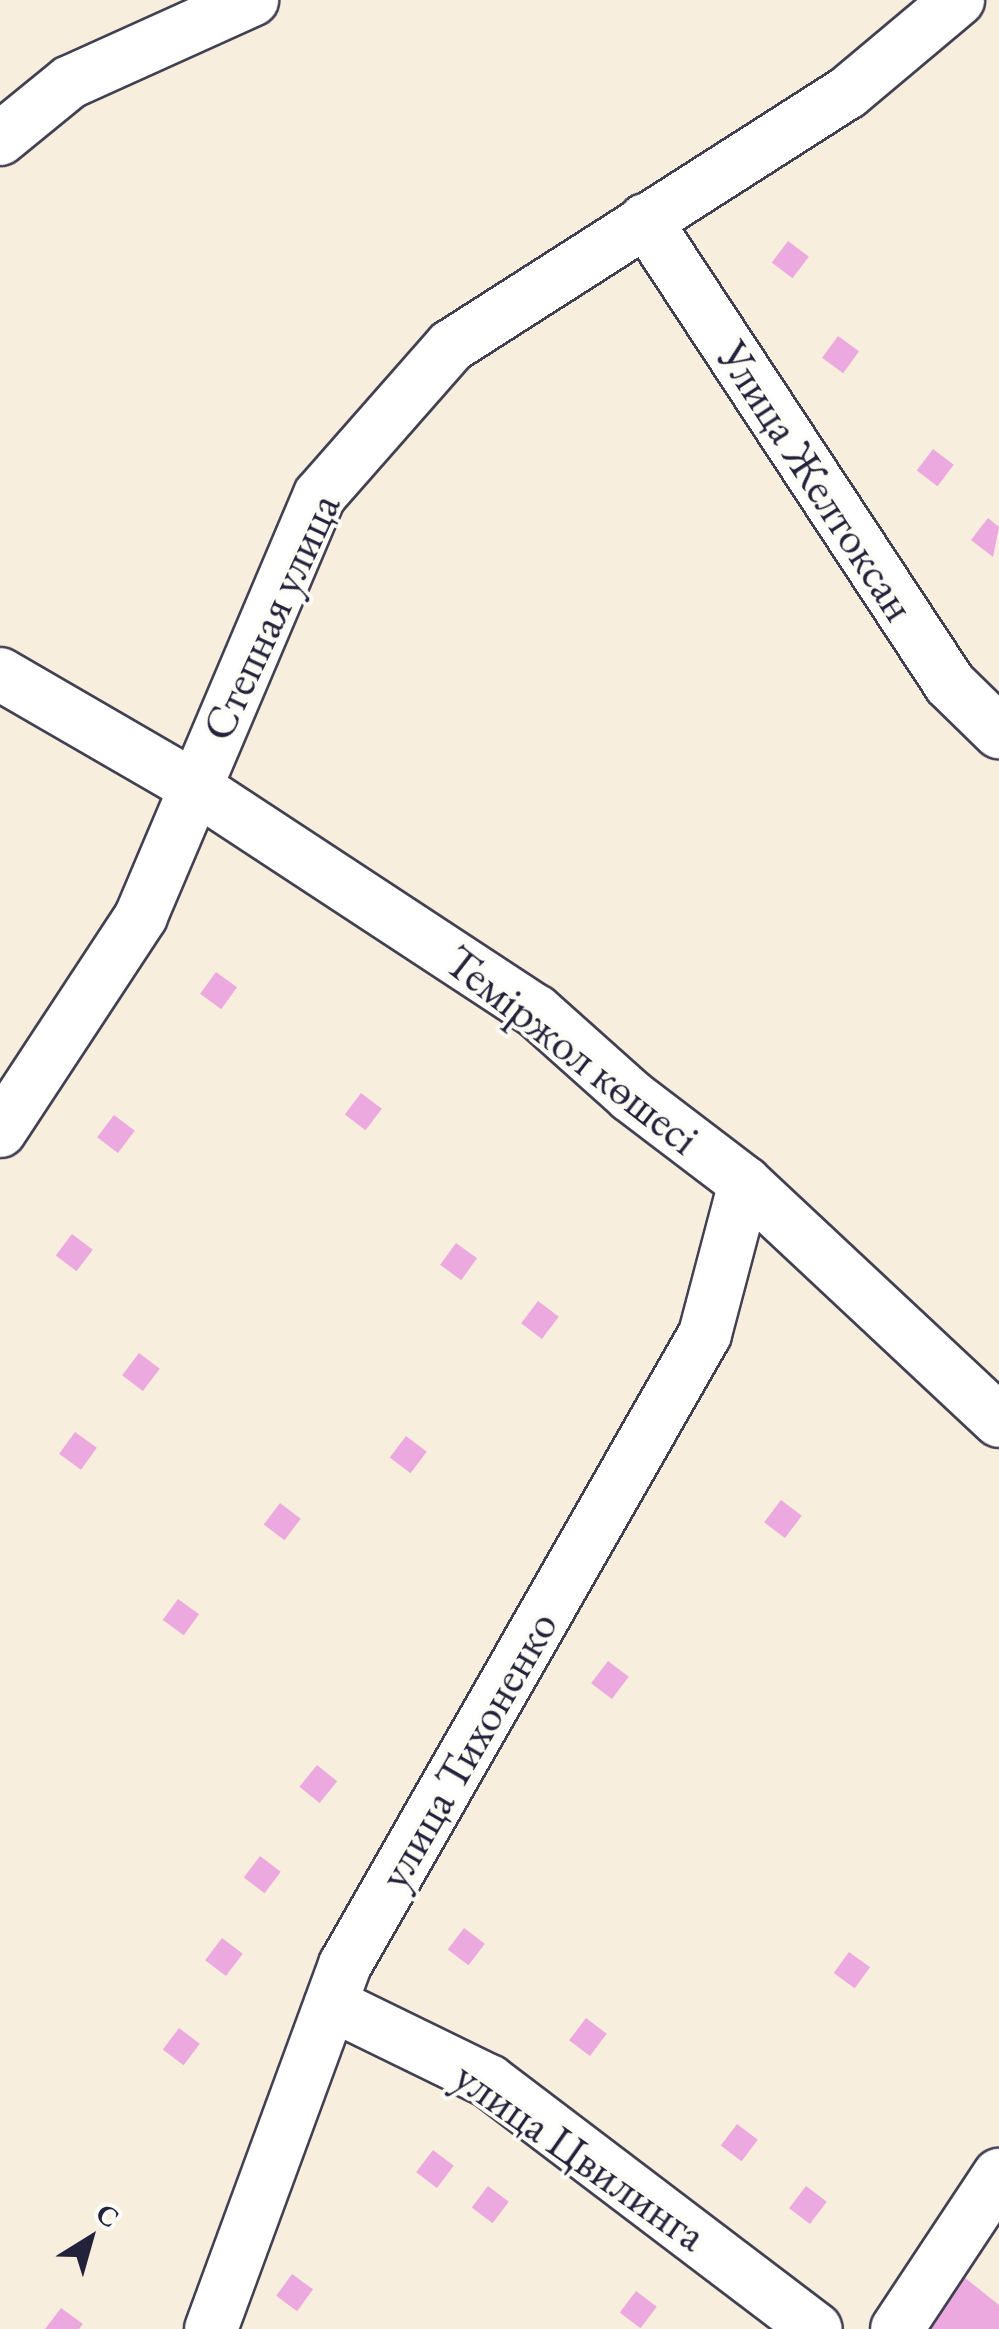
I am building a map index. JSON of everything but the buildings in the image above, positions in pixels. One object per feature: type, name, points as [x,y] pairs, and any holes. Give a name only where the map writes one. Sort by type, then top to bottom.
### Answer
[{"type":"street","points":[[0,139],[70,82],[252,0]]},
{"type":"street","name":"Степная улица","points":[[0,1131],[140,916],[320,495],[451,346],[847,93],[958,0]]},
{"type":"street","name":"Улица Желтоксан","points":[[645,220],[950,684],[999,732]]},
{"type":"street","name":"Теміржол көшесі","points":[[0,674],[193,786],[536,1012],[631,1096],[745,1183],[999,1421]]},
{"type":"street","name":"улица Тихоненко","points":[[211,2329],[345,1965],[706,1334],[745,1183]]},
{"type":"street","name":"улица Цвилинга","points":[[331,2004],[488,2081],[816,2329]]},
{"type":"street","points":[[897,2329],[999,2174]]}]
